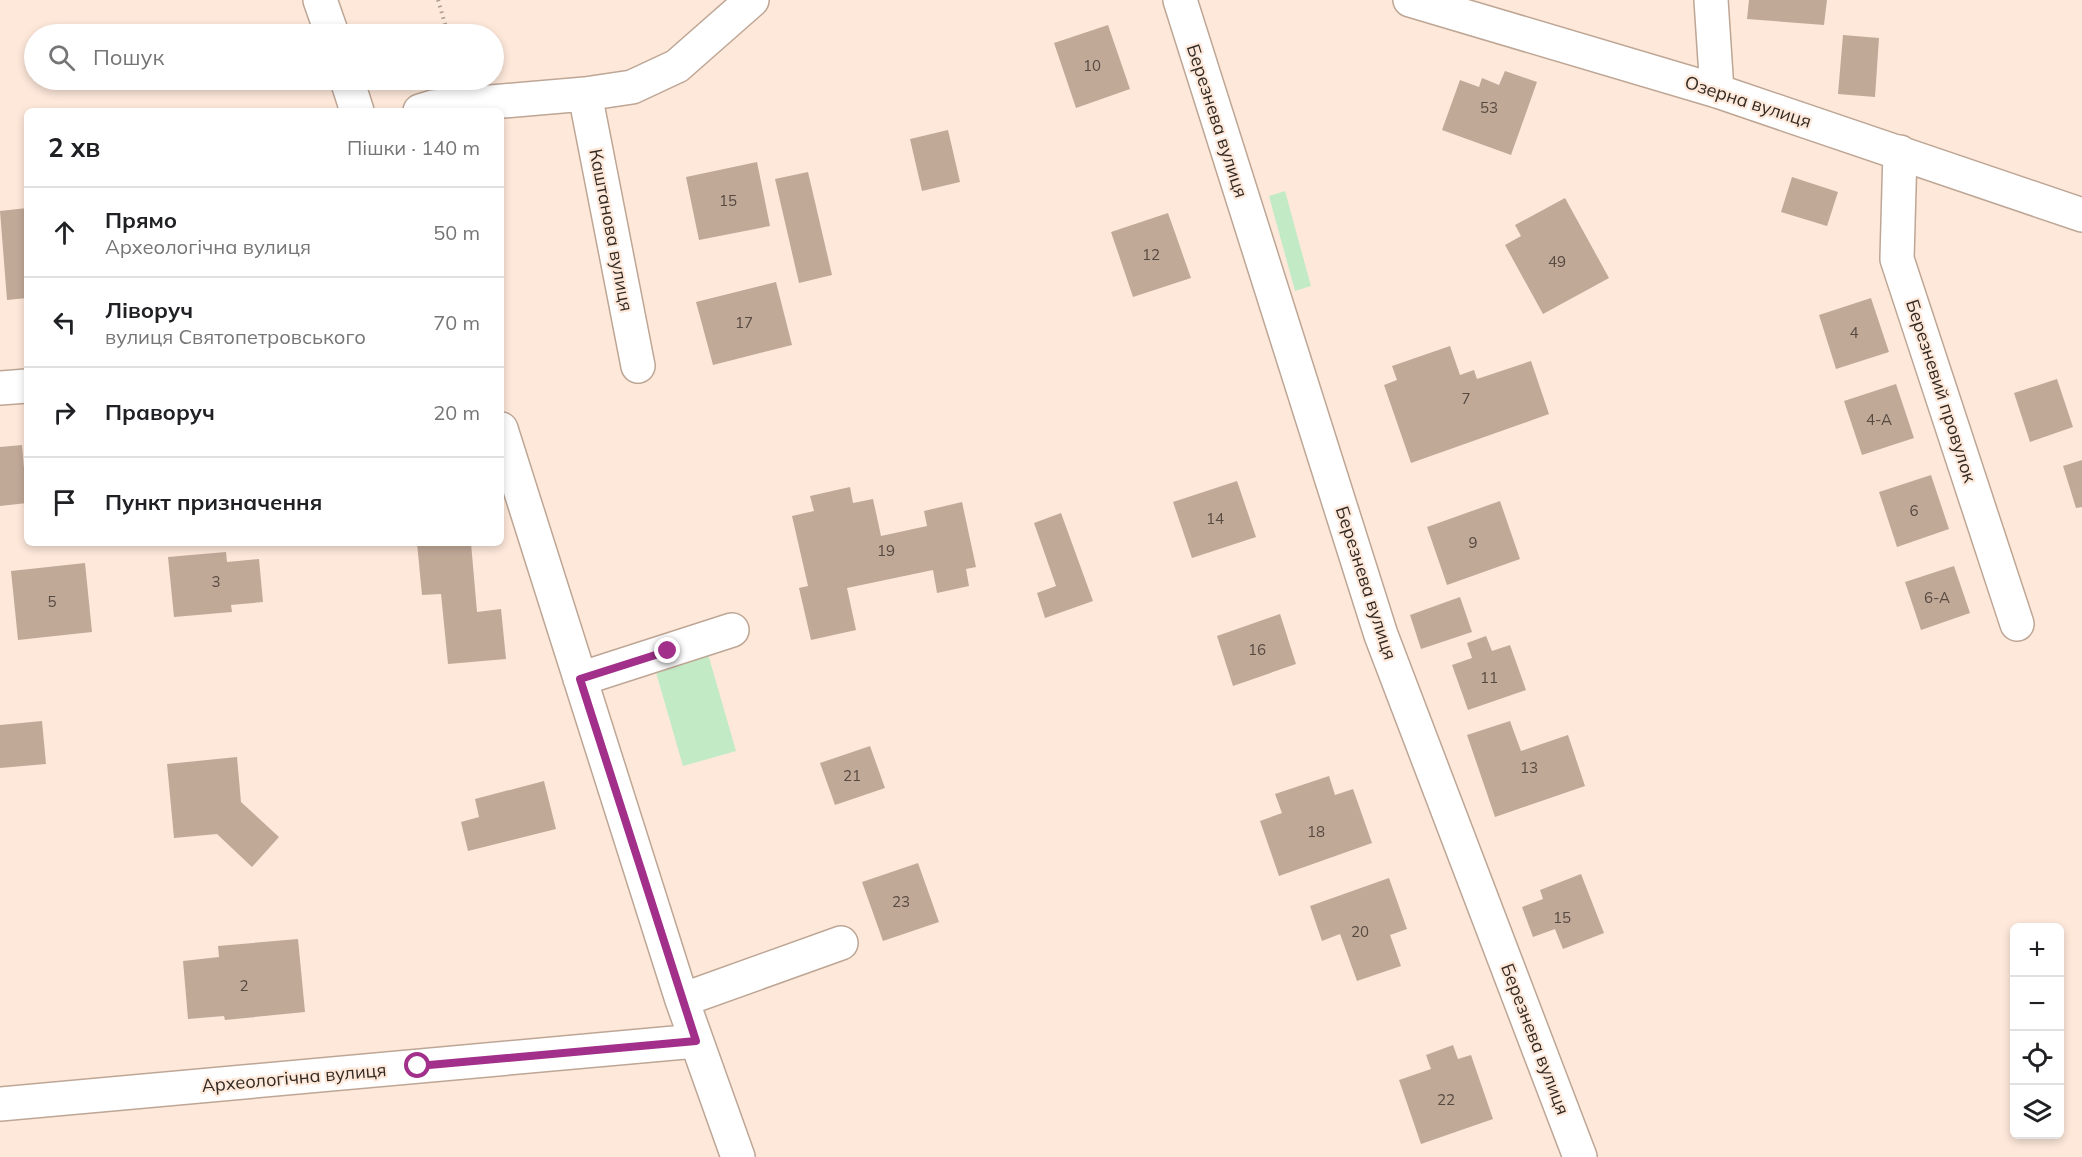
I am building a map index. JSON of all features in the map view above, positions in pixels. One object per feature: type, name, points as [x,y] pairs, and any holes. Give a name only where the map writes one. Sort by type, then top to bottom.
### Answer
[{"type":"street","points":[[320,0],[328,24]]},
{"type":"street","points":[[430,108],[585,94],[632,87],[676,66],[752,0]]},
{"type":"street","name":"Березнева вулиця","points":[[1180,0],[1382,635],[1580,1157]]},
{"type":"street","name":"Озерна вулиця","points":[[1410,0],[1717,91],[2082,215]]},
{"type":"street","points":[[1712,0],[1717,91]]},
{"type":"street","points":[[350,90],[356,108]]},
{"type":"street","name":"Каштанова вулиця","points":[[585,94],[638,366]]},
{"type":"street","name":"Березневий провулок","points":[[1900,152],[1897,259],[2017,624]]},
{"type":"street","points":[[0,388],[24,386]]},
{"type":"street","points":[[504,438],[682,1000],[738,1157]]},
{"type":"street","points":[[580,679],[732,630]]},
{"type":"street","points":[[682,1000],[841,943]]},
{"type":"street","name":"Археологічна вулиця","points":[[0,1104],[696,1041]]},
{"type":"path","points":[[438,0],[445,24]]},
{"type":"green space","points":[[1285,191],[1311,286],[1295,291],[1269,196]]},
{"type":"green space","points":[[708,654],[736,751],[683,766],[655,669]]},
{"type":"building","points":[[1749,0],[1827,0],[1824,25],[1747,19]]},
{"type":"building","points":[[1108,25],[1130,89],[1076,108],[1054,43]]},
{"type":"building","points":[[1843,35],[1879,38],[1875,97],[1838,94]]},
{"type":"building","points":[[1505,71],[1537,82],[1511,155],[1442,130],[1460,80],[1479,87],[1482,78],[1499,85]]},
{"type":"building","points":[[948,130],[960,182],[922,191],[910,139]]},
{"type":"building","points":[[757,162],[770,226],[699,240],[686,177]]},
{"type":"building","points":[[808,172],[832,275],[799,283],[775,179]]},
{"type":"building","points":[[1792,177],[1838,192],[1827,226],[1781,212]]},
{"type":"building","points":[[1565,198],[1609,278],[1543,314],[1505,245],[1521,236],[1515,225]]},
{"type":"building","points":[[24,208],[24,298],[7,300],[0,211]]},
{"type":"building","points":[[1168,213],[1191,278],[1133,297],[1111,232]]},
{"type":"building","points":[[776,282],[792,345],[713,365],[696,302]]},
{"type":"building","points":[[1871,298],[1889,352],[1836,369],[1819,315]]},
{"type":"building","points":[[1450,346],[1460,375],[1474,370],[1477,379],[1531,361],[1549,414],[1411,463],[1384,385],[1397,380],[1392,366]]},
{"type":"building","points":[[2057,379],[2073,427],[2030,442],[2014,393]]},
{"type":"building","points":[[1896,384],[1914,438],[1862,455],[1844,401]]},
{"type":"building","points":[[22,445],[24,503],[0,506],[0,447]]},
{"type":"building","points":[[2082,460],[2082,507],[2076,508],[2063,466]]},
{"type":"building","points":[[1931,475],[1949,529],[1897,547],[1879,492]]},
{"type":"building","points":[[1237,481],[1256,537],[1192,558],[1173,502]]},
{"type":"building","points":[[850,487],[853,503],[873,499],[881,536],[927,526],[924,511],[962,502],[976,567],[966,569],[969,586],[937,593],[933,570],[847,588],[856,630],[811,640],[799,588],[808,586],[792,516],[814,511],[810,496]]},
{"type":"building","points":[[1500,501],[1520,559],[1447,585],[1427,527]]},
{"type":"building","points":[[1061,513],[1093,601],[1045,618],[1037,593],[1056,586],[1034,523]]},
{"type":"building","points":[[417,546],[471,546],[477,612],[501,609],[506,659],[448,664],[441,594],[422,595]]},
{"type":"building","points":[[226,552],[227,562],[259,559],[263,602],[231,605],[232,612],[174,617],[168,557]]},
{"type":"building","points":[[85,563],[92,632],[18,640],[11,571]]},
{"type":"building","points":[[1954,566],[1970,613],[1921,630],[1905,582]]},
{"type":"building","points":[[1460,597],[1472,632],[1421,649],[1410,615]]},
{"type":"building","points":[[1280,614],[1296,664],[1233,686],[1217,636]]},
{"type":"building","points":[[1486,636],[1492,651],[1510,645],[1526,690],[1468,710],[1452,665],[1472,658],[1467,643]]},
{"type":"building","points":[[42,721],[46,764],[0,768],[0,725]]},
{"type":"building","points":[[1510,721],[1521,751],[1568,735],[1585,786],[1495,817],[1467,735]]},
{"type":"building","points":[[870,746],[885,788],[835,805],[820,763]]},
{"type":"building","points":[[237,757],[241,802],[279,837],[252,867],[217,834],[174,838],[167,764]]},
{"type":"building","points":[[1329,776],[1335,795],[1353,789],[1372,843],[1279,876],[1260,821],[1282,813],[1275,794]]},
{"type":"building","points":[[544,781],[556,829],[468,851],[461,822],[479,817],[475,799]]},
{"type":"building","points":[[918,863],[939,922],[883,941],[862,882]]},
{"type":"building","points":[[1581,874],[1604,933],[1563,949],[1555,929],[1533,937],[1522,907],[1543,899],[1540,890]]},
{"type":"building","points":[[1389,878],[1407,929],[1390,935],[1401,966],[1357,981],[1340,934],[1322,941],[1310,906]]},
{"type":"building","points":[[298,939],[305,1012],[225,1020],[224,1016],[188,1019],[183,961],[219,957],[218,946]]},
{"type":"building","points":[[1453,1045],[1458,1059],[1471,1055],[1493,1119],[1421,1144],[1399,1080],[1431,1069],[1426,1055]]},
{"type":"route","points":[[418,1066],[696,1041],[580,679],[668,651]]}]
